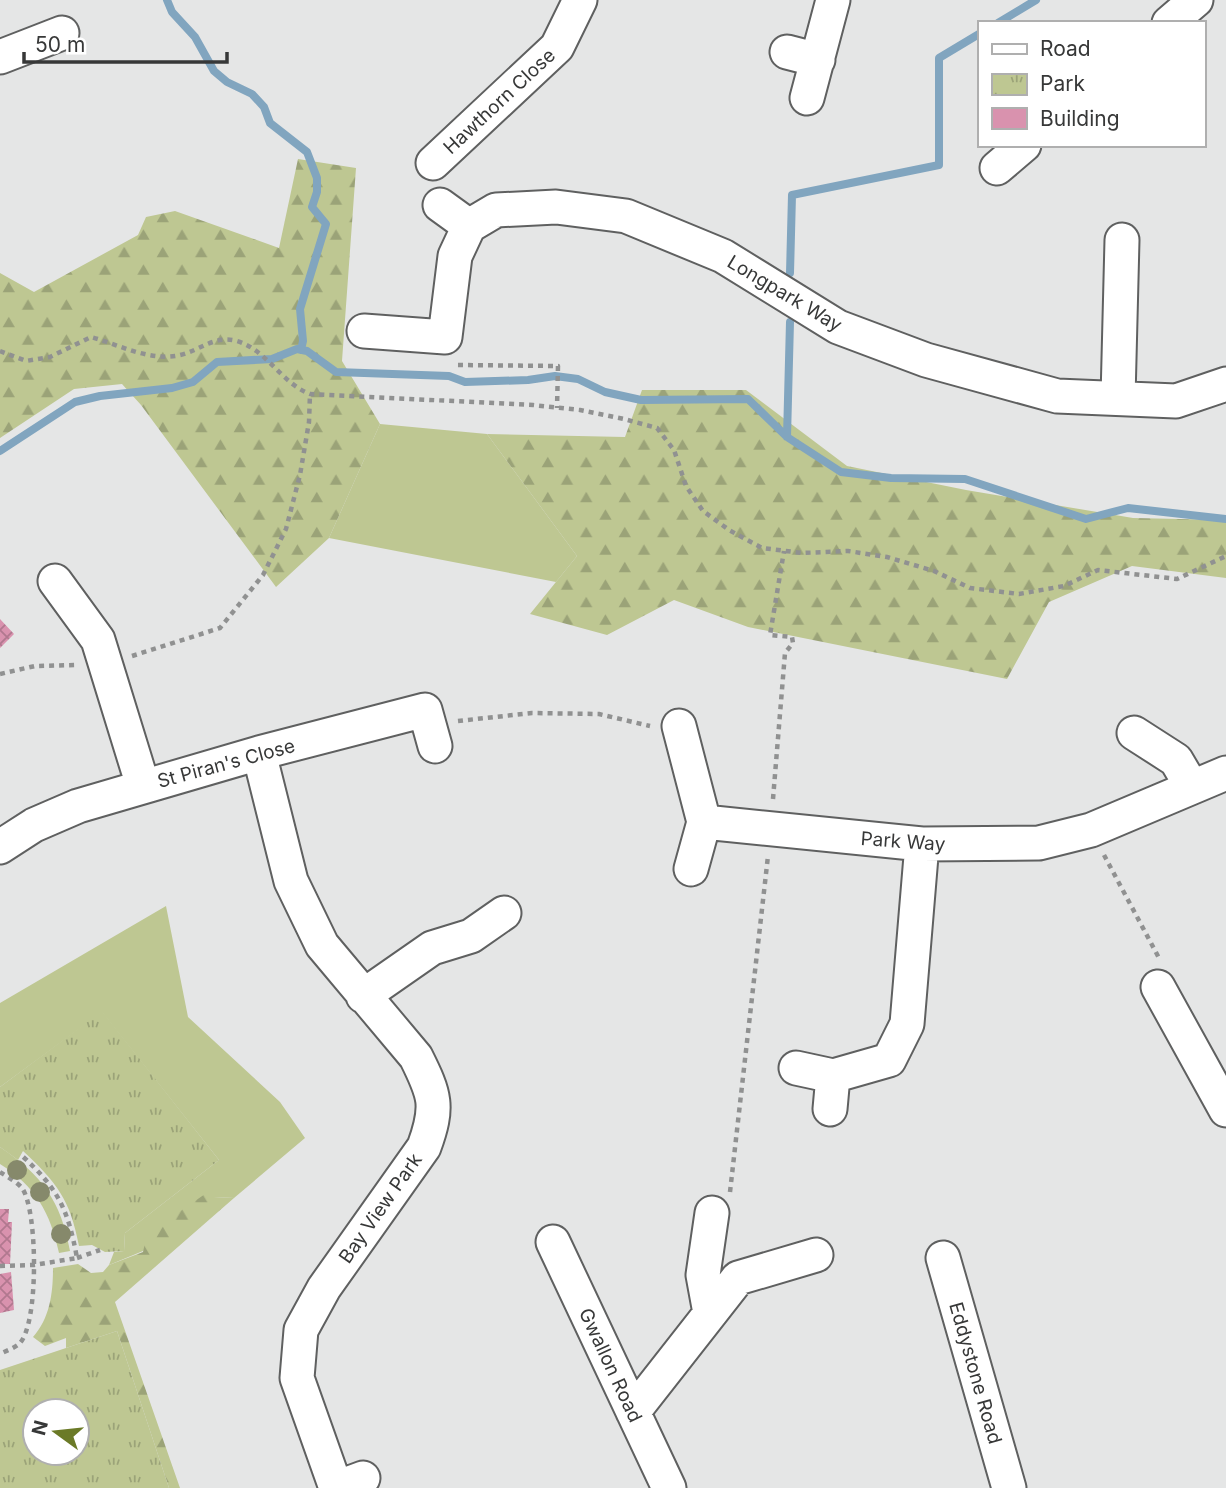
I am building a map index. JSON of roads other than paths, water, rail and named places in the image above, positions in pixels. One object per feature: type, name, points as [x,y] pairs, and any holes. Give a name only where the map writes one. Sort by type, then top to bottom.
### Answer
[{"type":"street","name":"Hawthorn Close","points":[[433,163],[557,47],[580,0]]},
{"type":"street","points":[[807,98],[803,56],[833,0]]},
{"type":"street","points":[[1171,21],[1196,0]]},
{"type":"street","points":[[0,57],[62,33]]},
{"type":"street","points":[[997,168],[1022,147]]},
{"type":"street","points":[[364,331],[445,337],[455,256],[469,226],[440,205]]},
{"type":"street","name":"Longpark Way","points":[[469,226],[496,210],[556,207],[626,216],[723,256],[838,327],[913,355],[1057,396],[1176,401],[1226,384]]},
{"type":"street","points":[[1118,398],[1122,240]]},
{"type":"street","points":[[47,576],[98,640],[143,786]]},
{"type":"street","name":"St Piran's Close","points":[[0,847],[34,825],[78,806],[259,753],[425,710],[432,735]]},
{"type":"street","points":[[679,726],[704,822],[691,869]]},
{"type":"street","points":[[1134,733],[1176,760],[1192,787]]},
{"type":"street","name":"Bay View Park","points":[[259,753],[290,881],[322,945],[416,1057],[435,1104],[433,1122],[424,1147],[324,1287],[301,1330],[297,1378],[345,1485]]},
{"type":"street","name":"Park Way","points":[[704,822],[922,845],[1039,843],[1091,830],[1226,773]]},
{"type":"street","points":[[796,1068],[833,1076],[889,1060],[907,1024],[922,845]]},
{"type":"street","points":[[363,996],[432,948],[471,936],[504,913]]},
{"type":"street","points":[[1158,987],[1226,1110]]},
{"type":"street","points":[[830,1109],[833,1076]]},
{"type":"street","points":[[710,1313],[703,1275],[712,1213]]},
{"type":"street","name":"Gwallon Road","points":[[553,1242],[669,1488]]},
{"type":"street","points":[[633,1412],[738,1278],[816,1255]]},
{"type":"street","name":"Eddystone Road","points":[[943,1258],[1009,1488]]},
{"type":"waterway","points":[[167,0],[172,12],[195,37],[214,71],[227,82],[252,94],[264,107],[270,123],[307,152],[317,178],[317,192],[312,207],[326,224],[300,309],[303,341],[301,350]]},
{"type":"waterway","points":[[1001,21],[1036,0]]},
{"type":"waterway","points":[[790,273],[792,195],[939,165],[939,58],[978,35]]},
{"type":"waterway","points":[[787,437],[790,322]]},
{"type":"waterway","points":[[0,451],[75,402],[100,396],[172,388],[193,382],[217,362],[272,359],[297,349],[307,351],[336,372],[449,376],[465,382],[528,380],[555,376],[578,379],[605,392],[641,400],[748,399],[787,437],[841,472],[891,478],[965,479],[1086,519],[1128,508],[1226,519]]}]
